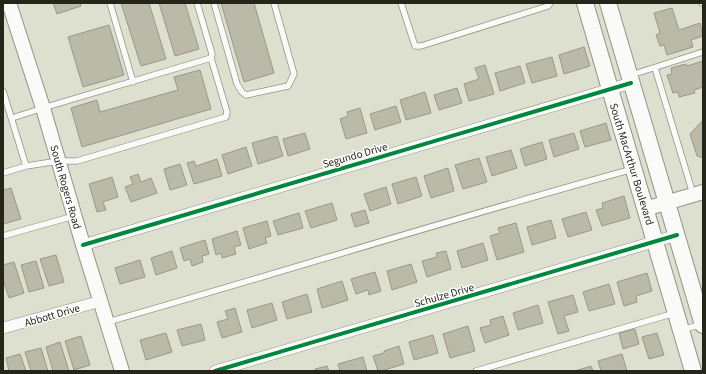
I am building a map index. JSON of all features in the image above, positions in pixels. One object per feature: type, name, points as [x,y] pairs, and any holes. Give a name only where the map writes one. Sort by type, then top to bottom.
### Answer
[{"type":"main road","name":"South MacArthur Boulevard","points":[[585,3],[693,371]]},
{"type":"main road","name":"South MacArthur Boulevard","points":[[608,3],[703,324]]},
{"type":"street","name":"South Rogers Road","points":[[9,8],[43,108],[122,371]]},
{"type":"street","name":"Segundo Drive","points":[[83,245],[610,90],[630,80]]},
{"type":"street","points":[[645,209],[698,194]]},
{"type":"street","name":"Schulze Drive","points":[[215,371],[677,235]]},
{"type":"street","name":"Abbott Drive","points":[[3,328],[101,301]]},
{"type":"lane","points":[[110,3],[133,82]]},
{"type":"lane","points":[[3,173],[26,166],[59,161],[77,161],[226,117],[227,112],[197,3]]},
{"type":"lane","points":[[214,3],[237,84],[246,95],[288,86],[294,74],[274,3]]},
{"type":"lane","points":[[401,3],[415,46],[421,46],[548,6],[550,3]]},
{"type":"lane","points":[[630,80],[655,68],[703,52]]},
{"type":"lane","points":[[12,118],[211,58]]},
{"type":"lane","points":[[655,68],[698,194]]},
{"type":"lane","points":[[3,91],[26,166]]},
{"type":"lane","points":[[107,322],[368,244],[633,168]]},
{"type":"lane","points":[[3,236],[75,215]]},
{"type":"lane","points":[[476,371],[676,313]]},
{"type":"lane","points":[[681,330],[703,324]]},
{"type":"building","points":[[53,3],[80,3],[81,6],[57,14]]},
{"type":"building","points":[[121,3],[149,3],[166,59],[141,66]]},
{"type":"building","points":[[159,3],[185,3],[199,49],[175,56]]},
{"type":"building","points":[[221,3],[254,3],[274,73],[244,82]]},
{"type":"building","points":[[672,8],[679,30],[700,23],[703,36],[691,40],[693,47],[667,55],[664,45],[660,46],[656,35],[660,33],[654,13]]},
{"type":"building","points":[[109,25],[124,75],[83,87],[68,37]]},
{"type":"building","points":[[584,47],[590,66],[564,74],[559,55]]},
{"type":"building","points":[[552,57],[557,76],[532,83],[526,64]]},
{"type":"building","points":[[703,61],[703,87],[694,90],[695,93],[679,97],[678,92],[673,93],[667,75],[672,74],[671,68],[686,64],[687,66]]},
{"type":"building","points":[[485,65],[494,94],[469,101],[464,84],[479,79],[475,68]]},
{"type":"building","points":[[520,66],[525,83],[500,91],[495,73]]},
{"type":"building","points":[[200,70],[211,109],[82,147],[71,108],[97,100],[100,112],[178,90],[174,77]]},
{"type":"building","points":[[457,88],[462,103],[439,110],[434,95]]},
{"type":"building","points":[[425,92],[431,113],[406,120],[400,100]]},
{"type":"building","points":[[396,106],[401,122],[375,130],[370,114]]},
{"type":"building","points":[[360,108],[367,133],[346,139],[340,119],[348,116],[347,112]]},
{"type":"building","points":[[703,120],[703,158],[697,156],[690,134]]},
{"type":"building","points":[[606,123],[611,140],[585,147],[580,131]]},
{"type":"building","points":[[305,133],[310,149],[288,156],[283,139]]},
{"type":"building","points":[[574,133],[579,149],[554,157],[549,140]]},
{"type":"building","points":[[277,136],[283,156],[258,164],[252,143]]},
{"type":"building","points":[[542,142],[547,159],[525,166],[520,149]]},
{"type":"building","points":[[246,147],[252,166],[228,174],[222,155]]},
{"type":"building","points":[[511,150],[517,168],[492,176],[486,157]]},
{"type":"building","points":[[479,158],[487,182],[463,189],[455,165]]},
{"type":"building","points":[[217,159],[222,176],[194,184],[187,163],[194,161],[196,166]]},
{"type":"building","points":[[180,164],[187,185],[170,190],[164,169]]},
{"type":"building","points":[[448,168],[454,191],[431,198],[424,176]]},
{"type":"building","points":[[138,174],[141,182],[151,178],[157,193],[131,202],[125,187],[133,184],[130,177]]},
{"type":"building","points":[[112,177],[118,197],[103,202],[106,210],[97,212],[89,184]]},
{"type":"building","points":[[416,177],[422,196],[398,204],[392,184]]},
{"type":"building","points":[[386,187],[391,204],[370,211],[364,194]]},
{"type":"building","points":[[11,188],[21,219],[3,224],[3,190]]},
{"type":"building","points":[[624,196],[630,218],[602,226],[596,210],[603,208],[602,203]]},
{"type":"building","points":[[332,203],[337,220],[311,228],[305,211]]},
{"type":"building","points":[[365,210],[369,223],[355,227],[351,214]]},
{"type":"building","points":[[586,212],[592,230],[568,237],[562,219]]},
{"type":"building","points":[[299,213],[303,228],[278,235],[273,221]]},
{"type":"building","points":[[551,220],[556,238],[532,245],[527,227]]},
{"type":"building","points":[[267,221],[271,236],[265,238],[267,243],[249,249],[243,228]]},
{"type":"building","points":[[516,223],[524,252],[497,260],[490,236],[500,233],[498,228]]},
{"type":"building","points":[[237,231],[241,245],[234,247],[236,254],[222,258],[221,253],[216,255],[212,239]]},
{"type":"building","points":[[205,240],[209,254],[202,256],[203,262],[192,266],[190,259],[184,261],[180,248]]},
{"type":"building","points":[[483,243],[488,260],[462,268],[457,251]]},
{"type":"building","points":[[172,251],[177,268],[156,275],[151,258]]},
{"type":"building","points":[[446,251],[451,269],[427,277],[422,261],[437,257],[436,253]]},
{"type":"building","points":[[56,255],[64,282],[49,286],[40,259]]},
{"type":"building","points":[[140,260],[145,277],[120,284],[115,268]]},
{"type":"building","points":[[36,261],[44,288],[29,292],[21,265]]},
{"type":"building","points":[[14,262],[24,293],[9,298],[3,279],[3,265]]},
{"type":"building","points":[[411,264],[417,282],[392,290],[387,271]]},
{"type":"building","points":[[375,272],[381,291],[369,295],[368,290],[356,294],[351,279]]},
{"type":"building","points":[[647,273],[652,291],[636,296],[637,302],[624,306],[617,282]]},
{"type":"building","points":[[342,281],[348,300],[322,308],[317,289]]},
{"type":"building","points":[[609,284],[615,304],[589,311],[583,292]]},
{"type":"building","points":[[307,294],[312,312],[287,319],[282,302]]},
{"type":"building","points":[[573,295],[578,312],[564,316],[569,331],[558,334],[548,302]]},
{"type":"building","points":[[272,303],[277,320],[252,328],[247,310]]},
{"type":"building","points":[[538,305],[543,323],[518,330],[513,313]]},
{"type":"building","points":[[235,308],[242,332],[222,338],[217,322],[228,319],[225,311]]},
{"type":"building","points":[[503,316],[509,335],[485,343],[480,328],[491,325],[490,320]]},
{"type":"building","points":[[201,324],[205,340],[182,346],[177,330]]},
{"type":"building","points":[[468,326],[475,351],[450,358],[443,334]]},
{"type":"building","points":[[635,329],[639,344],[623,349],[619,333]]},
{"type":"building","points":[[166,333],[172,352],[146,360],[140,340]]},
{"type":"building","points":[[657,333],[664,355],[649,359],[642,337]]},
{"type":"building","points":[[433,335],[438,353],[414,360],[409,342]]},
{"type":"building","points":[[81,336],[90,365],[74,370],[65,341]]},
{"type":"building","points":[[60,342],[69,371],[53,371],[46,347]]},
{"type":"building","points":[[399,346],[404,364],[378,371],[373,356]]},
{"type":"building","points":[[41,348],[48,371],[31,371],[25,352]]},
{"type":"building","points":[[20,354],[26,371],[9,371],[6,358]]},
{"type":"building","points":[[622,354],[627,371],[601,371],[598,361]]},
{"type":"building","points":[[363,357],[367,371],[340,371],[338,364]]},
{"type":"building","points":[[327,366],[329,371],[316,371],[315,369]]},
{"type":"building","points":[[591,366],[593,371],[575,371]]},
{"type":"cycle path","points":[[83,245],[631,83]]},
{"type":"cycle path","points":[[215,371],[677,235]]}]
